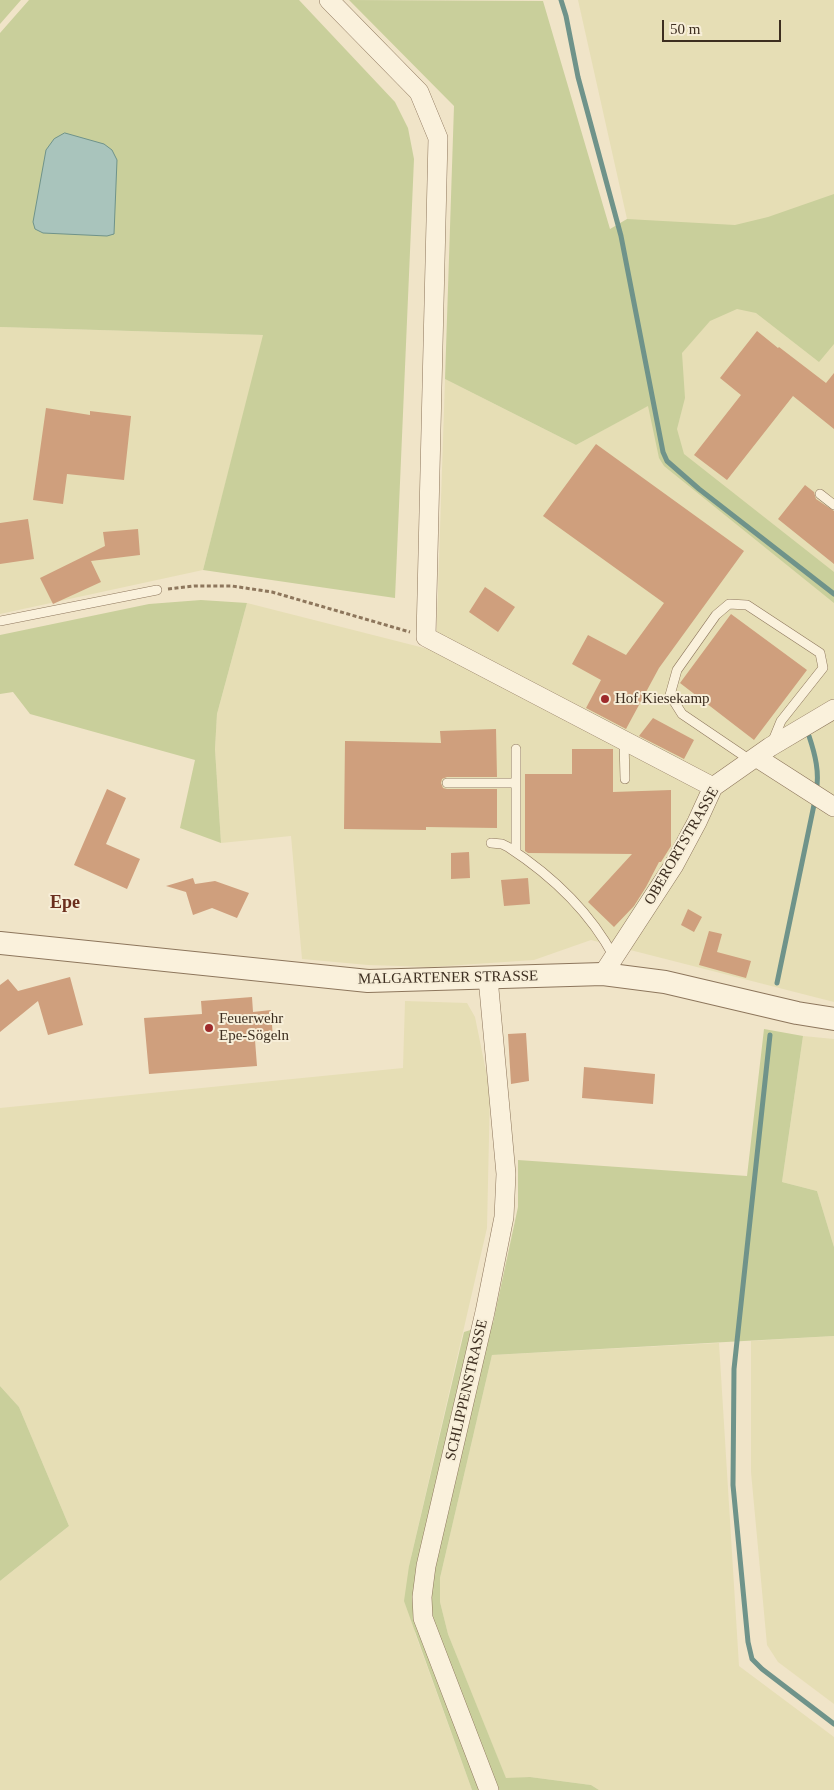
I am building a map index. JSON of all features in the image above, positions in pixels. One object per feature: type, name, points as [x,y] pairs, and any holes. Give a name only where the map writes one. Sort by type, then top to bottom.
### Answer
[{"type":"street","points":[[329,0],[419,92],[438,138],[426,637],[713,787]]},
{"type":"street","name":"OBERORTSTRASSE","points":[[609,966],[674,865],[713,787],[758,755],[834,708]]},
{"type":"street","points":[[758,755],[822,800]]},
{"type":"street","name":"MALGARTENER STRASSE","points":[[0,943],[368,981],[488,978],[609,966],[665,982],[796,1013],[834,1020]]},
{"type":"street","name":"SCHLIPPENSTRASSE","points":[[488,978],[506,1174],[504,1217],[426,1566],[422,1597],[423,1618],[489,1790]]},
{"type":"lane","points":[[820,494],[834,505]]},
{"type":"lane","points":[[0,621],[157,590]]},
{"type":"lane","points":[[729,604],[747,604],[820,654],[823,668],[781,721],[758,755],[682,714],[670,695],[677,670],[716,616],[729,604]]},
{"type":"lane","points":[[624,741],[625,780]]},
{"type":"lane","points":[[516,749],[516,852]]},
{"type":"lane","points":[[447,783],[516,783]]},
{"type":"lane","points":[[491,843],[502,844],[516,852],[553,882],[582,910],[602,935],[609,966]]},
{"type":"path","points":[[157,590],[194,586],[232,586],[272,592],[426,637]]},
{"type":"shaded area","points":[[578,0],[834,0],[834,1002],[591,940],[534,960],[431,967],[368,965],[302,959],[291,836],[221,843],[215,749],[217,714],[247,603],[436,651],[445,379],[576,445],[663,397],[627,219]]},
{"type":"shaded area","points":[[0,327],[264,335],[203,570],[0,614]]},
{"type":"shaded area","points":[[405,1001],[467,1003],[475,1017],[490,1091],[487,1228],[409,1566],[415,1633],[472,1790],[0,1790],[0,1581],[69,1526],[19,1407],[0,1386],[0,1108],[403,1068]]},
{"type":"shaded area","points":[[803,1036],[834,1039],[834,1247],[817,1191],[782,1182]]},
{"type":"shaded area","points":[[834,1336],[834,1704],[778,1662],[767,1645],[751,1472],[751,1341]]},
{"type":"shaded area","points":[[719,1343],[739,1666],[834,1737],[834,1790],[599,1790],[591,1785],[530,1777],[506,1779],[448,1634],[440,1602],[440,1578],[492,1355]]},
{"type":"green space","points":[[0,0],[21,0],[0,24]]},
{"type":"green space","points":[[29,0],[299,0],[395,102],[408,128],[414,159],[395,598],[203,570],[263,335],[0,327],[0,33]]},
{"type":"green space","points":[[349,0],[543,1],[610,229],[627,219],[735,225],[768,217],[834,194],[834,344],[819,362],[756,313],[737,309],[710,321],[682,353],[685,398],[677,429],[684,454],[834,572],[834,603],[664,466],[659,458],[648,406],[576,445],[445,379],[454,106]]},
{"type":"green space","points":[[201,600],[247,603],[217,714],[215,749],[221,843],[180,828],[195,760],[30,714],[13,692],[0,694],[0,635],[149,604]]},
{"type":"green space","points":[[764,1029],[803,1036],[782,1182],[817,1191],[834,1247],[834,1336],[492,1355],[440,1578],[440,1602],[448,1634],[506,1778],[530,1777],[591,1785],[599,1790],[472,1790],[404,1601],[409,1566],[464,1332],[493,1323],[518,1207],[518,1160],[747,1176]]},
{"type":"green space","points":[[0,1386],[19,1407],[69,1526],[0,1581]]},
{"type":"water","points":[[65,133],[104,144],[112,150],[117,160],[114,234],[107,236],[43,233],[35,229],[33,222],[46,150],[54,139]]},
{"type":"building","points":[[757,331],[826,383],[834,373],[834,429],[793,396],[727,480],[694,455],[741,395],[720,378]]},
{"type":"building","points":[[46,408],[90,415],[90,411],[131,416],[124,480],[67,474],[63,504],[33,500]]},
{"type":"building","points":[[596,444],[744,551],[659,668],[626,729],[586,708],[601,680],[572,664],[588,635],[626,655],[664,603],[543,516]]},
{"type":"building","points":[[805,485],[814,492],[816,499],[834,511],[834,564],[778,519]]},
{"type":"building","points":[[28,519],[34,559],[0,564],[0,523]]},
{"type":"building","points":[[138,529],[140,555],[91,561],[101,582],[53,604],[40,578],[105,546],[103,532]]},
{"type":"building","points":[[485,587],[515,607],[498,632],[469,612]]},
{"type":"building","points":[[731,614],[807,670],[754,740],[680,683]]},
{"type":"building","points":[[653,718],[694,740],[684,759],[639,736]]},
{"type":"building","points":[[496,729],[497,777],[447,777],[442,779],[441,783],[443,788],[447,789],[497,789],[497,828],[426,827],[426,830],[344,829],[345,741],[441,743],[440,731]]},
{"type":"building","points":[[572,749],[613,749],[613,792],[671,790],[671,846],[661,862],[659,862],[634,906],[614,927],[588,902],[632,854],[528,853],[525,851],[525,774],[572,774]]},
{"type":"building","points":[[107,789],[126,798],[106,844],[140,859],[127,889],[74,865]]},
{"type":"building","points":[[469,852],[470,878],[451,879],[451,853]]},
{"type":"building","points":[[193,878],[195,884],[215,881],[249,893],[237,918],[212,908],[193,915],[186,892],[166,886]]},
{"type":"building","points":[[528,878],[530,904],[504,906],[501,880]]},
{"type":"building","points":[[688,909],[702,917],[694,932],[681,925]]},
{"type":"building","points":[[709,931],[722,934],[717,952],[751,961],[746,978],[699,965]]},
{"type":"building","points":[[70,977],[83,1025],[48,1035],[38,1001],[0,1032],[0,985],[8,979],[18,991]]},
{"type":"building","name":"Feuerwehr Epe-Sögeln","points":[[252,997],[253,1012],[271,1010],[273,1039],[255,1040],[257,1066],[149,1074],[144,1018],[202,1014],[201,1001]]},
{"type":"building","points":[[526,1033],[529,1081],[511,1084],[508,1034]]},
{"type":"building","points":[[584,1067],[655,1074],[653,1104],[582,1098]]},
{"type":"waterway","points":[[561,0],[578,77],[621,236],[663,452],[667,461],[699,489],[834,594]]},
{"type":"waterway","points":[[809,736],[816,764],[816,792]]},
{"type":"waterway","points":[[777,983],[815,800]]},
{"type":"waterway","points":[[770,1035],[734,1369],[733,1485],[748,1642],[752,1659],[762,1669],[834,1724]]},
{"type":"place","name":"Hof Kiesekamp","points":[[605,699]]},
{"type":"place","name":"Feuerwehr Epe-Sögeln","points":[[209,1028]]},
{"type":"district","name":"Epe","points":[[65,903]]}]
